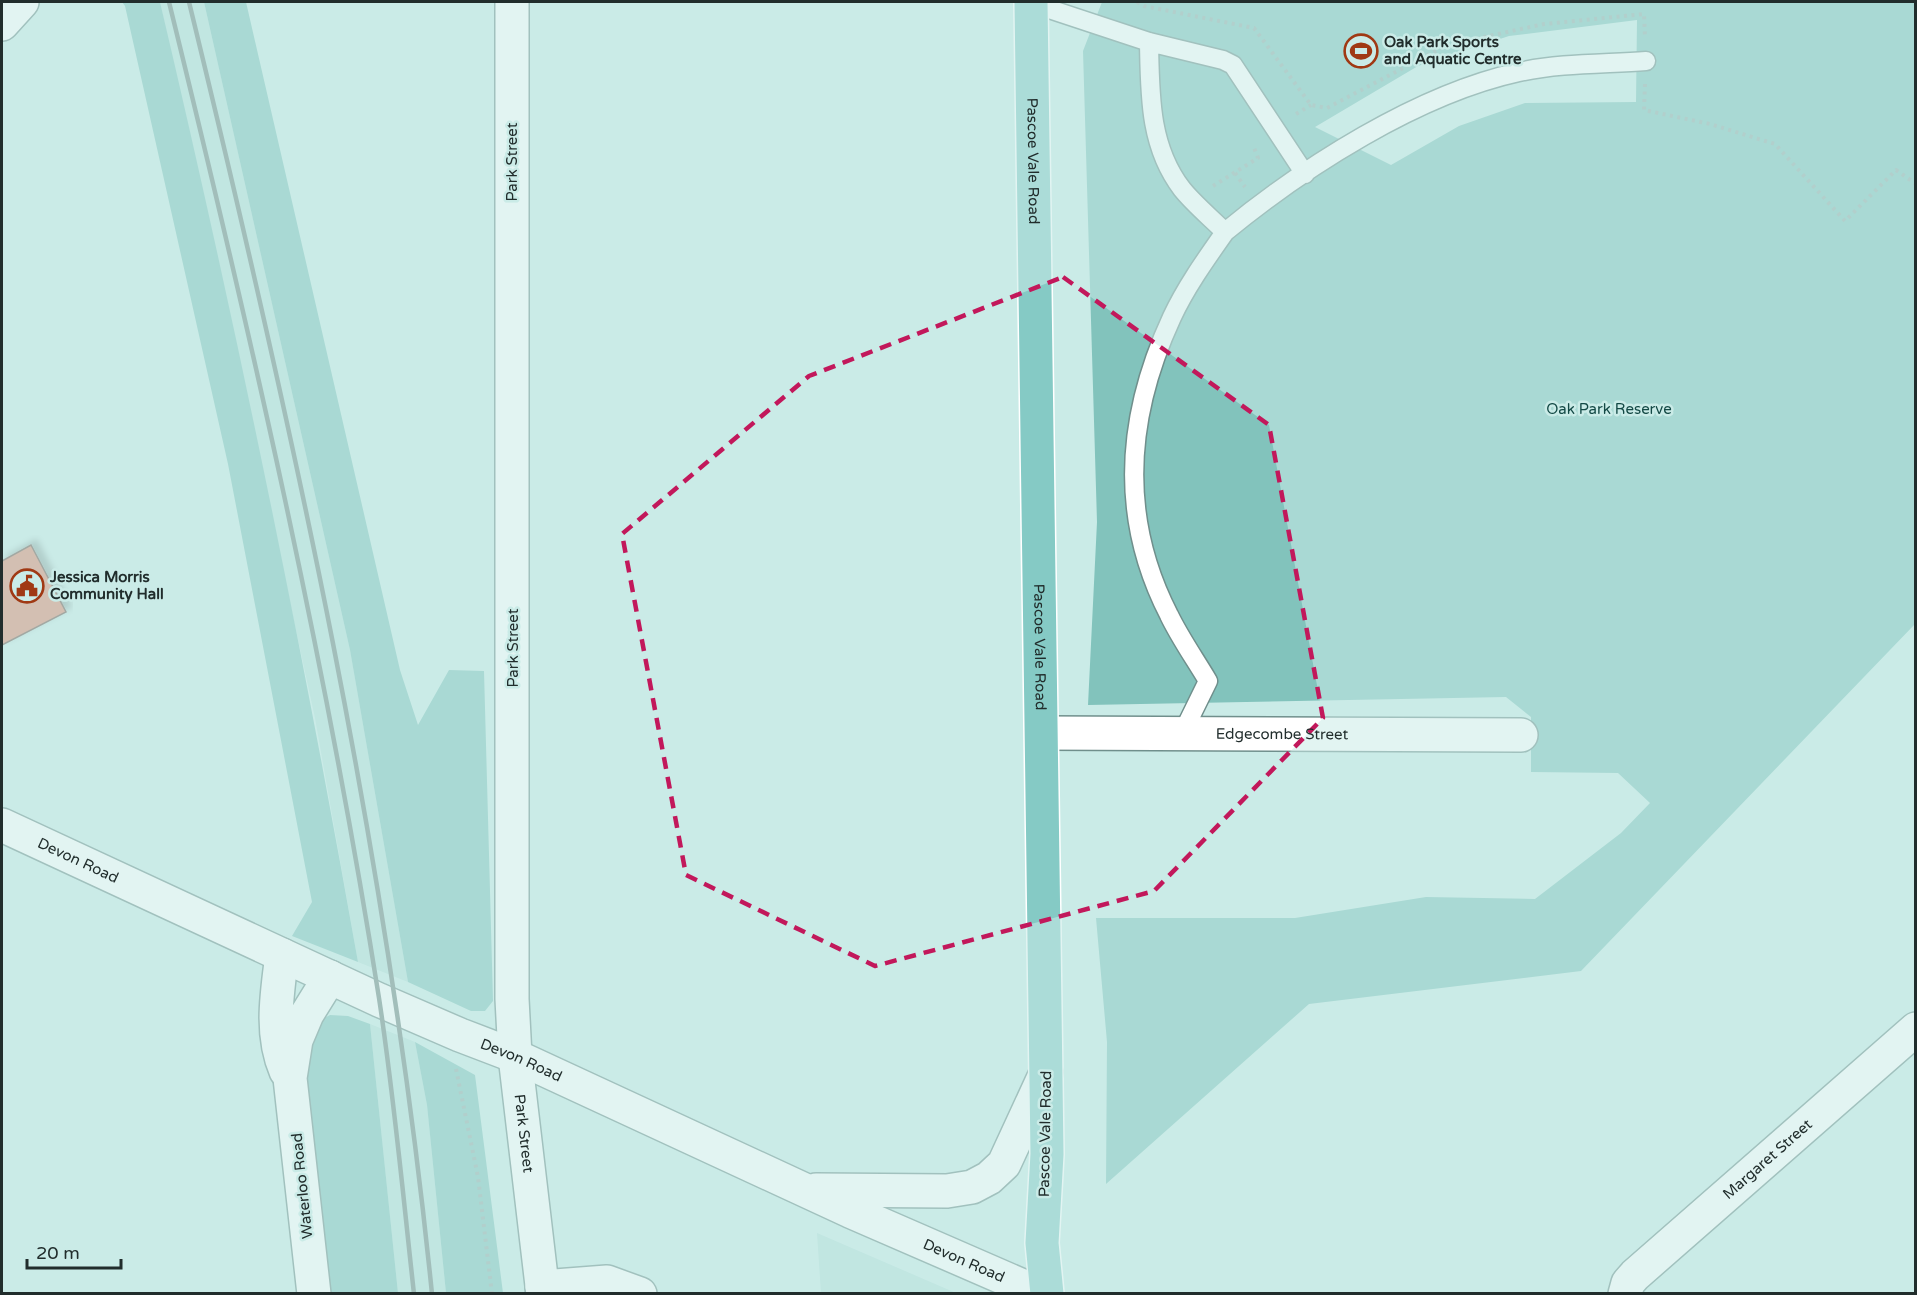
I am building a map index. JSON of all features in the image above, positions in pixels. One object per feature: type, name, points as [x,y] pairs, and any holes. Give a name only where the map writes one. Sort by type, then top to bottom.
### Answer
[{"type":"main road","name":"Pascoe Vale Road","points":[[1031,2],[1047,1154],[1042,1243],[1047,1293]]},
{"type":"street","points":[[2,24],[22,2]]},
{"type":"street","name":"Park Street","points":[[512,2],[512,999],[515,1056],[543,1290]]},
{"type":"street","name":"Edgecombe Street","points":[[1042,733],[1521,735]]},
{"type":"street","name":"Devon Road","points":[[2,825],[330,977],[460,1035],[515,1056],[808,1190],[1041,1293]]},
{"type":"street","name":"Waterloo Road","points":[[282,955],[276,1009],[276,1034],[279,1054],[290,1078]]},
{"type":"street","name":"Waterloo Road","points":[[314,1293],[290,1078],[296,1040],[307,1014],[330,977]]},
{"type":"street","name":"Margaret Street","points":[[1625,1293],[1628,1283],[1635,1275],[1916,1029]]},
{"type":"street","points":[[808,1190],[947,1191],[972,1187],[989,1178],[1004,1164],[1046,1073]]},
{"type":"street","points":[[543,1290],[607,1282],[640,1293]]},
{"type":"lane","points":[[1031,2],[1149,42],[1223,60],[1233,65],[1305,174]]},
{"type":"lane","points":[[1149,42],[1151,118],[1162,155],[1182,189],[1225,232]]},
{"type":"lane","points":[[1182,734],[1208,681],[1168,615],[1151,572],[1136,523],[1132,483],[1135,444],[1141,402],[1172,316],[1225,232],[1258,205],[1366,136],[1427,104],[1463,89],[1519,72],[1646,61]]},
{"type":"path","points":[[1137,2],[1254,28],[1311,105]]},
{"type":"path","points":[[1182,189],[1200,171],[1213,186],[1258,158],[1251,139],[1311,105],[1327,108],[1447,45],[1544,24],[1644,14],[1646,61],[1644,110],[1710,124],[1775,144],[1845,221],[1896,170],[1916,184]]},
{"type":"path","points":[[460,1035],[455,1065],[478,1177],[492,1293]]},
{"type":"highlighted area","points":[[1063,277],[1269,425],[1323,718],[1154,891],[875,966],[686,875],[622,534],[809,376]]},
{"type":"shaded area","points":[[160,2],[204,2],[350,650],[408,982],[358,962],[315,718]]},
{"type":"shaded area","points":[[370,1024],[415,1042],[427,1105],[446,1293],[398,1293]]},
{"type":"shaded area","points":[[817,1233],[956,1293],[821,1293]]},
{"type":"green space","points":[[122,2],[160,2],[215,241],[266,480],[314,720],[358,962],[292,936],[312,902],[228,464],[125,6]]},
{"type":"green space","points":[[204,2],[246,2],[400,670],[418,725],[449,670],[484,671],[493,1001],[485,1011],[471,1011],[408,982],[350,650]]},
{"type":"green space","name":"Oak Park Reserve","points":[[1102,2],[1915,2],[1915,624],[1581,971],[1309,1004],[1106,1184],[1107,1042],[1096,918],[1295,918],[1426,897],[1535,899],[1621,833],[1650,803],[1618,773],[1531,772],[1531,717],[1506,697],[1088,705],[1097,522],[1083,51]],"holes":[[[1637,20],[1636,102],[1525,103],[1459,126],[1391,165],[1315,127],[1418,66],[1509,36]]]},
{"type":"green space","points":[[330,1015],[348,1016],[370,1024],[398,1293],[329,1293],[303,1059],[315,1023]]},
{"type":"green space","points":[[415,1042],[475,1075],[503,1293],[446,1293],[427,1105]]},
{"type":"building","name":"Jessica Morris Community Hall","points":[[31,545],[66,612],[2,645],[2,561]]},
{"type":"railway","points":[[169,2],[257,373],[311,622],[335,747],[379,998],[414,1294]]},
{"type":"railway","points":[[189,2],[265,322],[333,644],[390,967],[413,1130],[432,1294]]},
{"type":"place","name":"Oak Park Sports and Aquatic Centre","points":[[1361,51]]},
{"type":"place","name":"Jessica Morris Community Hall","points":[[27,586]]}]
